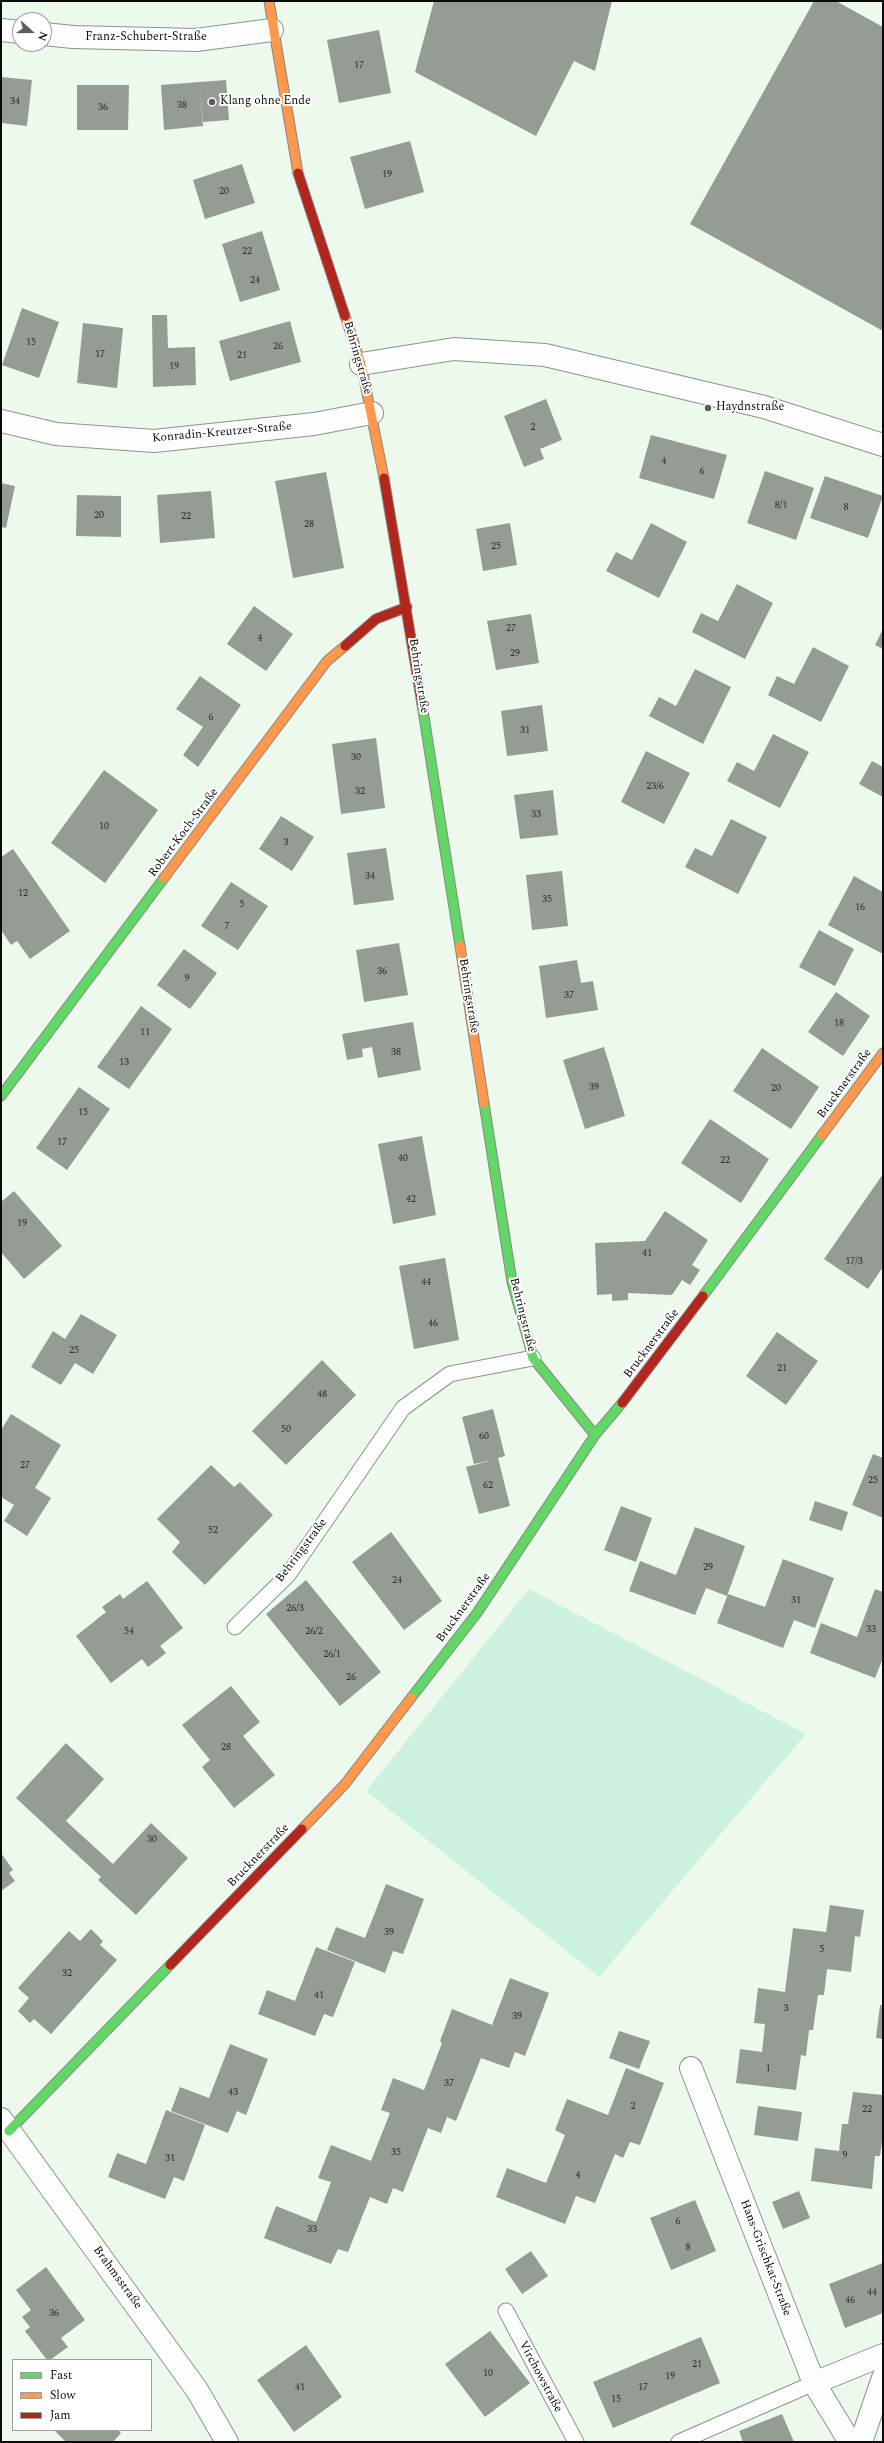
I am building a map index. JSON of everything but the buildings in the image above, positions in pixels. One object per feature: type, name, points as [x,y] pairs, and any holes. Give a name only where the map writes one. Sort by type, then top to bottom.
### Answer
[{"type":"street","name":"Behringstraße","points":[[269,1],[272,30],[300,183],[361,364],[372,413],[407,607],[512,1282],[533,1358],[595,1435]]},
{"type":"street","points":[[1,30],[12,31]]},
{"type":"street","name":"Franz-Schubert-Straße","points":[[52,35],[73,37],[196,40],[272,30]]},
{"type":"street","points":[[361,364],[454,349],[545,355],[764,406],[883,445]]},
{"type":"street","name":"Konradin-Kreutzer-Straße","points":[[1,421],[56,434],[154,441],[314,424],[372,413]]},
{"type":"street","name":"Robert-Koch-Straße","points":[[5,1085],[328,661],[376,619],[407,607]]},
{"type":"street","name":"Brucknerstraße","points":[[5,2125],[345,1784],[477,1614],[595,1435],[650,1368],[883,1053]]},
{"type":"street","name":"Hans-Grischkat-Straße","points":[[691,2068],[814,2383],[850,2442]]},
{"type":"street","name":"Brahmsstraße","points":[[5,2125],[192,2384],[226,2442]]},
{"type":"street","points":[[814,2383],[883,2355]]},
{"type":"street","points":[[861,2442],[883,2378]]},
{"type":"lane","name":"Behringstraße","points":[[235,1627],[288,1575],[403,1408],[450,1374],[533,1358]]},
{"type":"lane","name":"Virchowstraße","points":[[506,2311],[576,2442]]},
{"type":"lane","points":[[679,2442],[814,2383]]},
{"type":"green space","points":[[529,1589],[806,1734],[599,1977],[366,1791]]},
{"type":"traffic: fast","points":[[422,704],[460,946]]},
{"type":"traffic: fast","points":[[1,1096],[164,878]]},
{"type":"traffic: fast","points":[[484,1103],[512,1282],[533,1358],[595,1435]]},
{"type":"traffic: fast","points":[[703,1296],[822,1135]]},
{"type":"traffic: fast","points":[[411,1698],[477,1613],[595,1435],[622,1403]]},
{"type":"traffic: fast","points":[[9,2131],[170,1965]]},
{"type":"traffic: slow","points":[[269,1],[298,173]]},
{"type":"traffic: slow","points":[[345,316],[361,364],[384,478]]},
{"type":"traffic: slow","points":[[164,878],[327,661],[345,646]]},
{"type":"traffic: slow","points":[[460,946],[484,1103]]},
{"type":"traffic: slow","points":[[822,1135],[883,1053]]},
{"type":"traffic: slow","points":[[302,1829],[345,1784],[411,1698]]},
{"type":"traffic: jam","points":[[298,173],[345,316]]},
{"type":"traffic: jam","points":[[384,478],[422,704]]},
{"type":"traffic: jam","points":[[345,646],[376,619],[407,607]]},
{"type":"traffic: jam","points":[[622,1403],[703,1296]]},
{"type":"traffic: jam","points":[[170,1965],[302,1829]]},
{"type":"place","name":"Klang ohne Ende","points":[[212,102]]},
{"type":"place","name":"Haydnstraße","points":[[708,408]]}]
